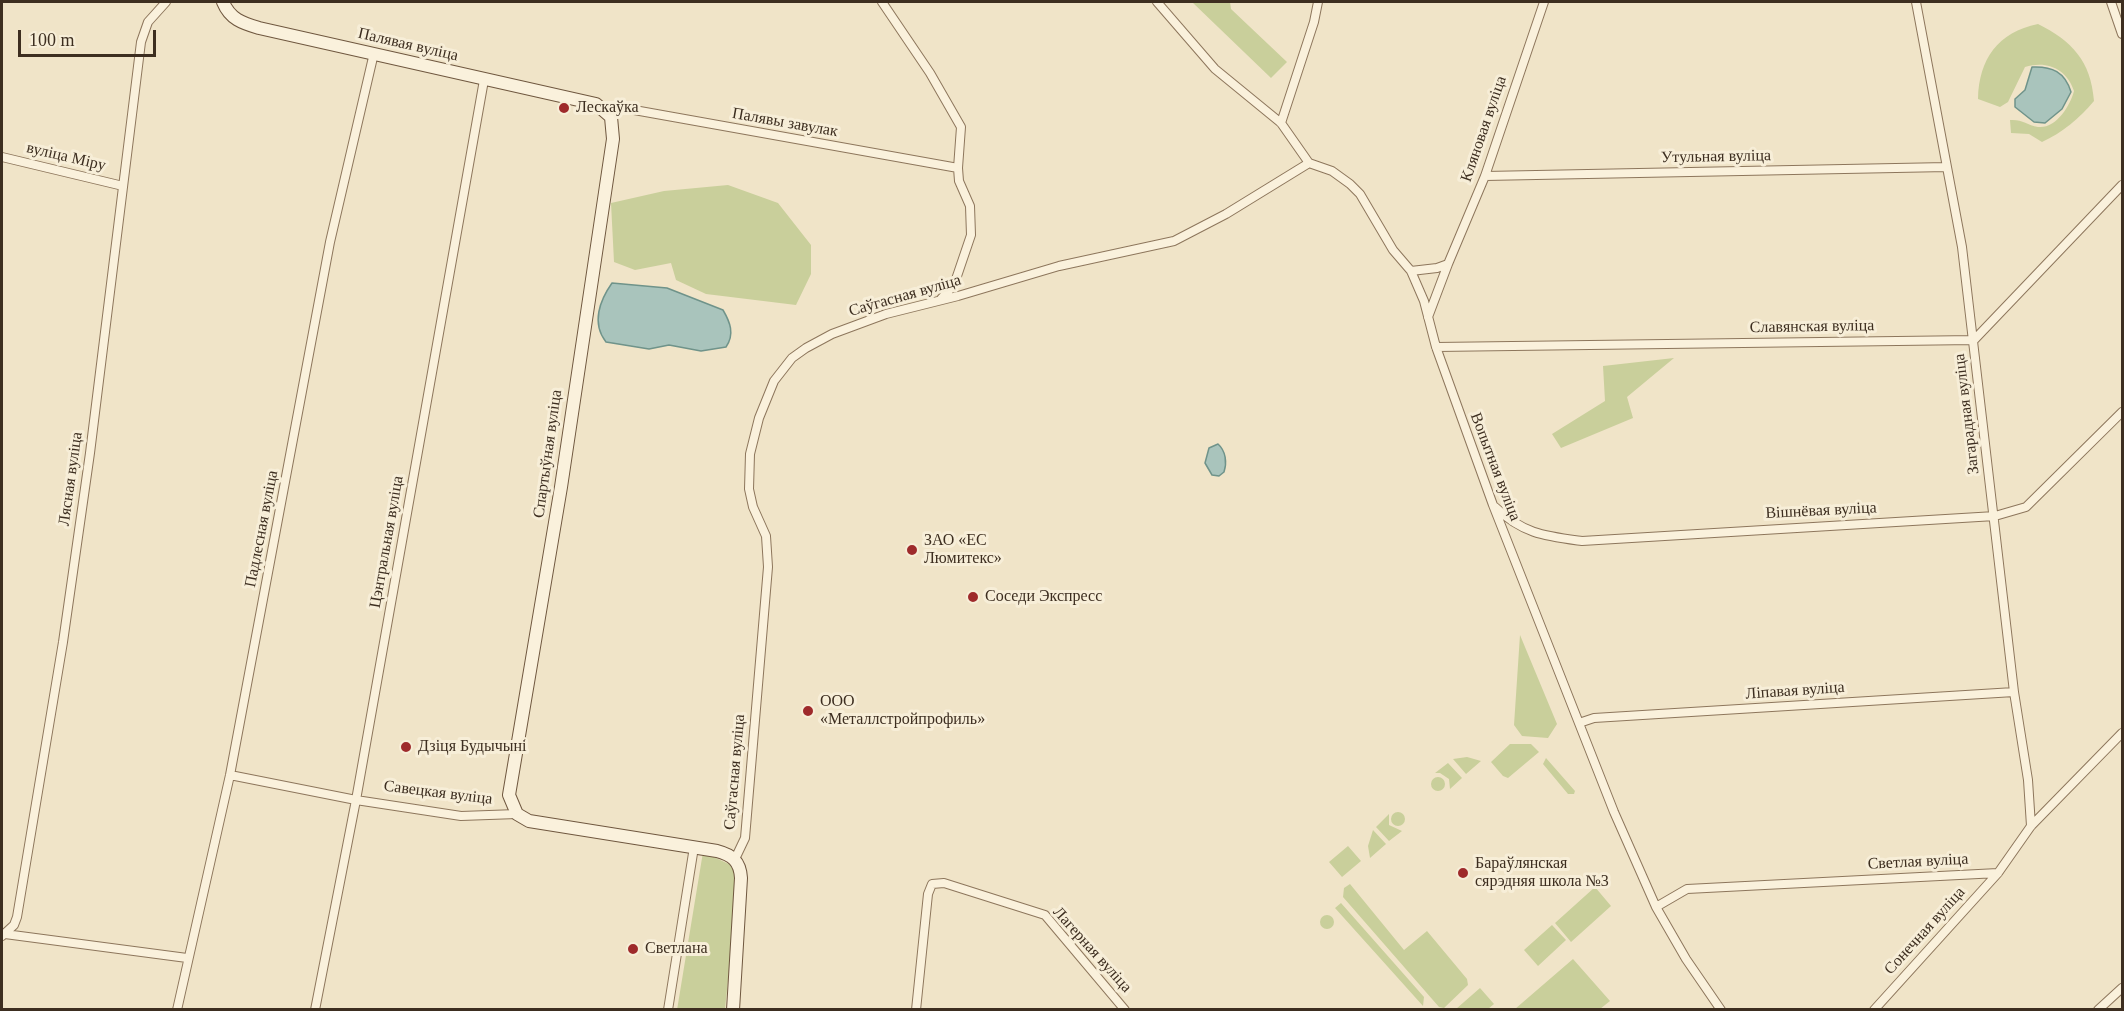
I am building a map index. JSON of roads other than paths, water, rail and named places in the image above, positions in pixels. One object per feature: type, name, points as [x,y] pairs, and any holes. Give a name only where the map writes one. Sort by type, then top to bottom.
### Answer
[{"type":"main road","name":"Палявая вуліца","points":[[223,2],[230,15],[239,22],[596,104],[608,114]]},
{"type":"main road","name":"Спартыўная вуліца","points":[[517,814],[509,795],[561,488],[611,150],[614,128],[608,114]]},
{"type":"main road","name":"Савецкая вуліца","points":[[517,814],[529,820],[728,854],[738,863]]},
{"type":"main road","points":[[733,1010],[738,863]]},
{"type":"street","name":"Лясная вуліца","points":[[3,935],[14,925],[18,910],[63,642],[90,453],[141,42],[148,22],[166,2]]},
{"type":"street","points":[[882,2],[930,73],[961,127],[959,181],[970,206],[971,235],[954,285],[941,299]]},
{"type":"street","points":[[1157,2],[1215,69],[1281,123],[1309,163]]},
{"type":"street","points":[[1281,123],[1314,22],[1318,2]]},
{"type":"street","name":"Кляновая вуліца","points":[[1428,317],[1485,176],[1544,2]]},
{"type":"street","name":"Загарадная вуліца","points":[[1916,2],[1962,247],[2014,692],[2028,780],[2031,826]]},
{"type":"street","points":[[2111,2],[2122,34]]},
{"type":"street","name":"Падлесная вуліца","points":[[177,1010],[230,775],[330,242],[374,53]]},
{"type":"street","name":"Цэнтральная вуліца","points":[[315,1010],[356,800],[484,80]]},
{"type":"street","name":"Палявы завулак","points":[[608,114],[623,108],[958,168]]},
{"type":"street","name":"вуліца Міру","points":[[2,157],[123,186]]},
{"type":"street","name":"Вопытная вуліца","points":[[1309,163],[1332,171],[1360,194],[1393,250],[1411,271],[1424,301],[1436,347],[1493,505],[1545,631],[1579,723],[1656,907],[1686,959],[1722,1010]]},
{"type":"street","name":"Саўгасная вуліца","points":[[738,863],[745,838],[768,567],[766,536],[750,498],[748,471],[753,440],[768,395],[787,363],[817,341],[877,317],[1059,266],[1153,248],[1180,239],[1219,219],[1309,163]]},
{"type":"street","name":"Утульная вуліца","points":[[1485,176],[1947,167]]},
{"type":"street","points":[[1974,340],[2122,185]]},
{"type":"street","points":[[1411,271],[1437,268],[1448,264]]},
{"type":"street","name":"Славянская вуліца","points":[[1436,347],[1974,340]]},
{"type":"street","name":"Вішнёвая вуліца","points":[[1493,505],[1508,519],[1526,530],[1582,541],[1995,516],[2026,507],[2122,412]]},
{"type":"street","name":"Ліпавая вуліца","points":[[1579,723],[1594,718],[2014,692]]},
{"type":"street","points":[[1998,873],[2031,826],[2122,733]]},
{"type":"street","name":"Савецкая вуліца","points":[[230,775],[356,800],[461,816],[517,814]]},
{"type":"street","points":[[668,1010],[694,847]]},
{"type":"street","name":"Светлая вуліца","points":[[1656,907],[1687,889],[1998,873]]},
{"type":"street","name":"Сонечная вуліца","points":[[1874,1010],[1998,873]]},
{"type":"street","name":"Лагерная вуліца","points":[[916,1010],[928,894],[932,884],[944,884],[1045,915],[1125,1010]]},
{"type":"street","name":"Лясная вуліца","points":[[3,935],[188,958]]},
{"type":"street","points":[[2098,1010],[2122,988]]},
{"type":"water","points":[[2032,67],[2052,69],[2057,72],[2065,80],[2071,92],[2062,109],[2045,123],[2034,122],[2015,107],[2015,99],[2025,90]]},
{"type":"water","points":[[612,283],[667,288],[723,310],[730,328],[729,342],[726,347],[701,351],[669,345],[649,349],[606,342],[601,335],[598,319],[601,304]]},
{"type":"water","points":[[1218,444],[1223,450],[1226,461],[1224,472],[1219,476],[1212,475],[1205,463],[1209,448]]},
{"type":"place","name":"Лескаўка","points":[[564,108]]},
{"type":"place","name":"ЗАО «ЕС Люмитекс»","points":[[912,550]]},
{"type":"place","name":"Соседи Экспресс","points":[[973,597]]},
{"type":"place","name":"ООО «Металлстройпрофиль»","points":[[808,711]]},
{"type":"place","name":"Дзіця Будычыні","points":[[406,747]]},
{"type":"place","name":"Бараўлянская сярэдняя школа №3","points":[[1463,873]]},
{"type":"place","name":"Светлана","points":[[633,949]]}]
